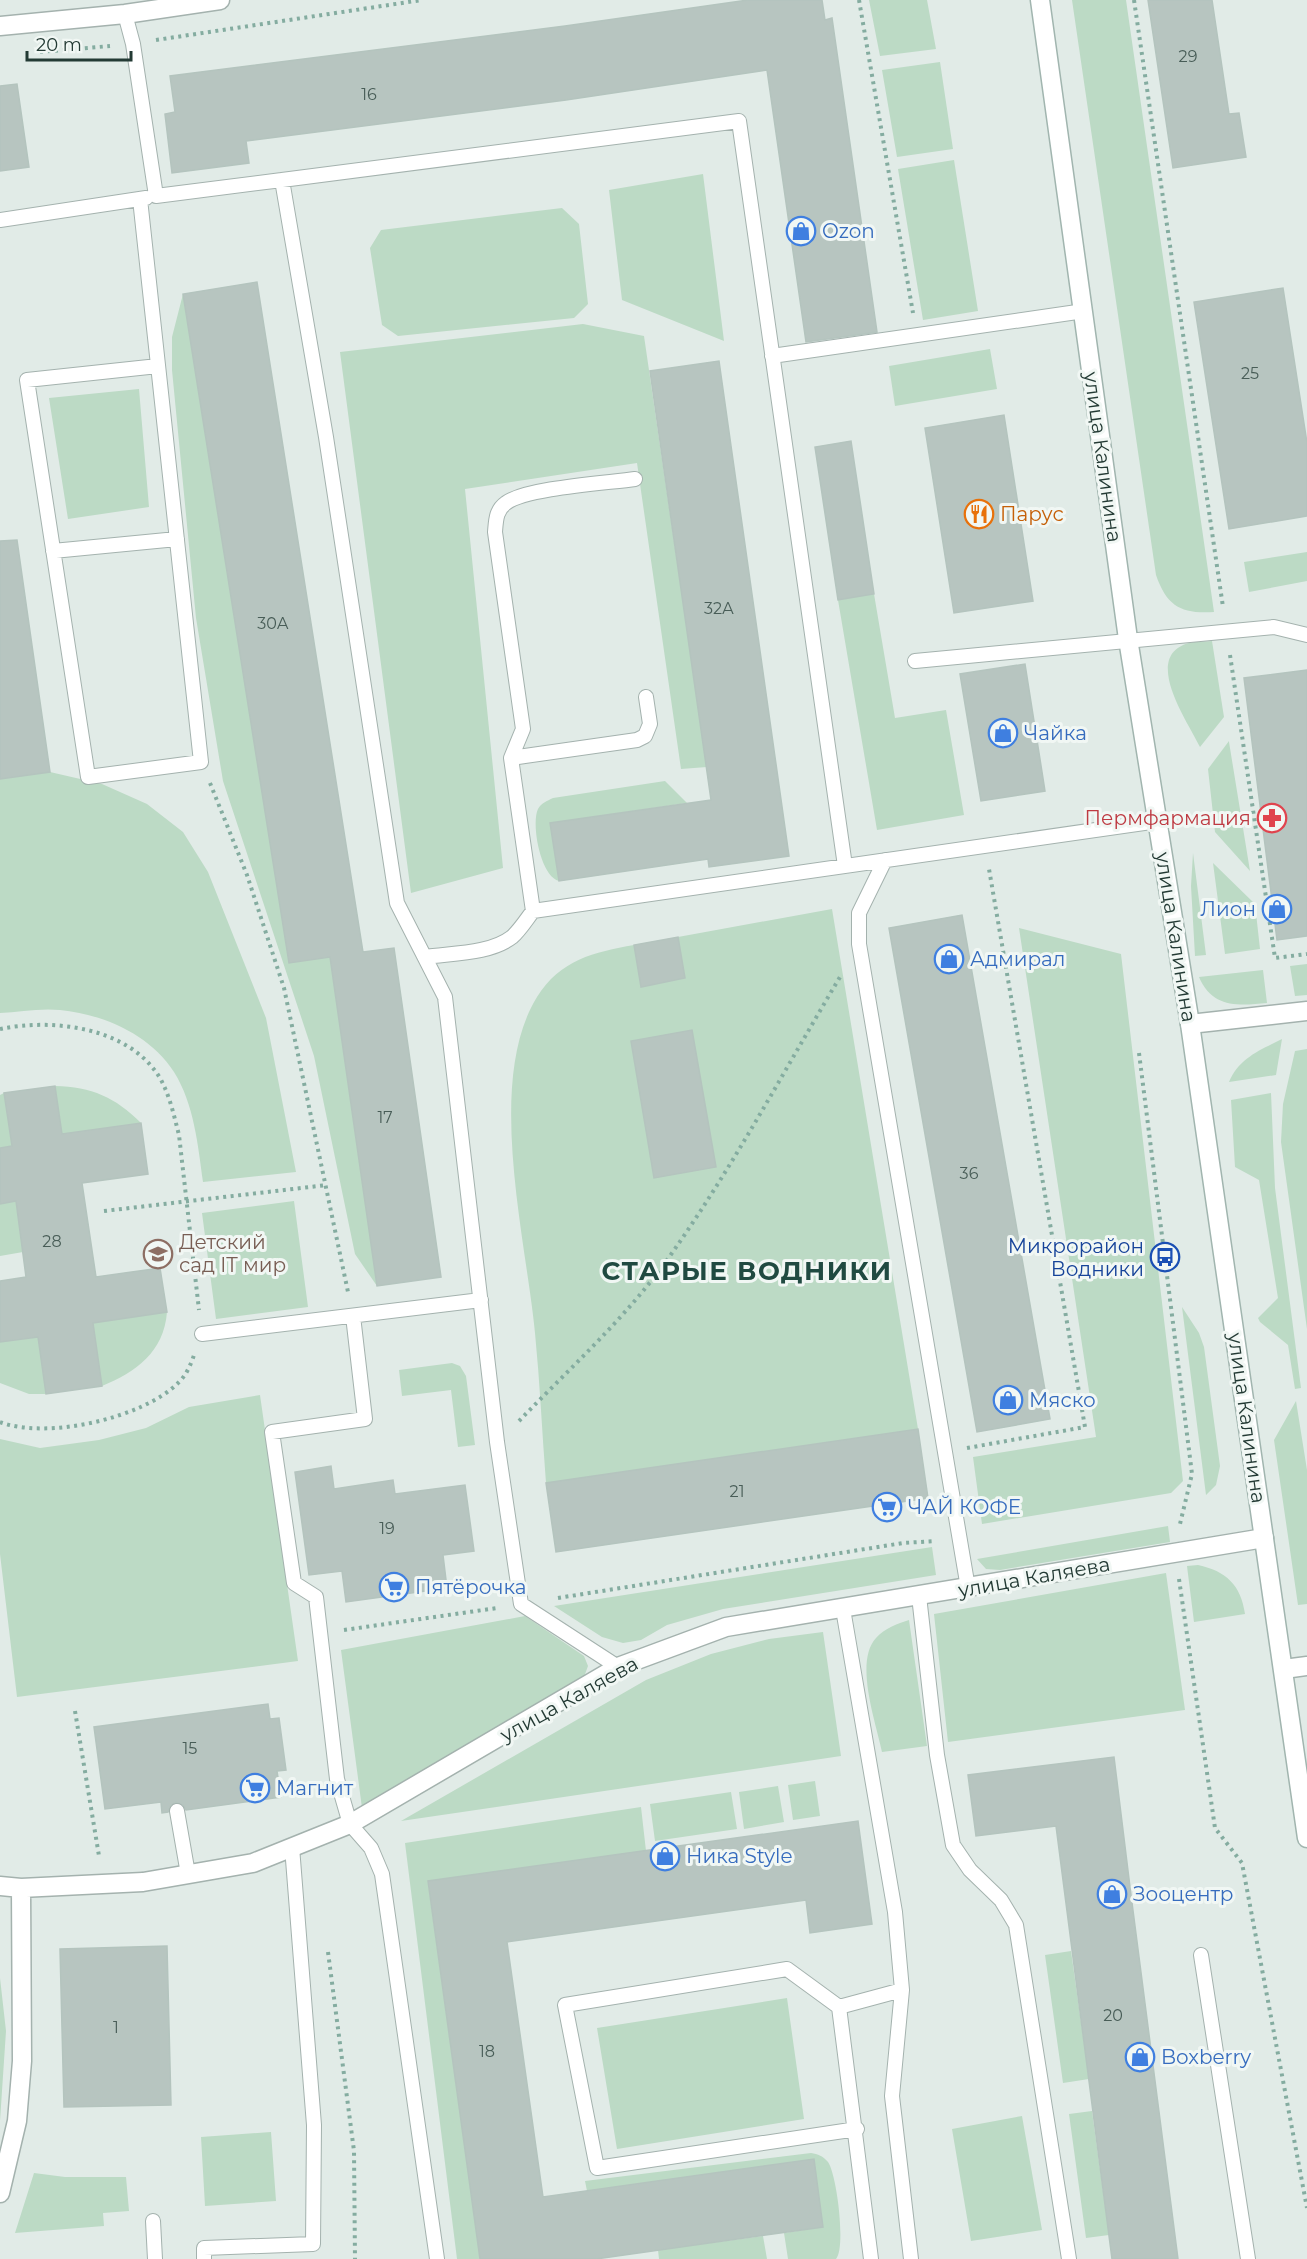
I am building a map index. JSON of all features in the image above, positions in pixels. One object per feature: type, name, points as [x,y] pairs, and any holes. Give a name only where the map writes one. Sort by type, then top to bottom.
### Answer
[{"type":"street","points":[[0,26],[125,7],[220,0]]},
{"type":"street","name":"улица Калинина","points":[[1040,0],[1128,639],[1190,1024],[1307,1838]]},
{"type":"street","points":[[1190,1024],[1307,1011]]},
{"type":"street","name":"улица Каляева","points":[[0,1886],[21,1888],[143,1882],[253,1863],[350,1824],[618,1667],[726,1627],[1264,1538]]},
{"type":"street","points":[[1284,1669],[1307,1666]]},
{"type":"street","points":[[0,2193],[17,2121],[22,2061],[21,1888]]},
{"type":"lane","points":[[125,7],[133,44],[156,196]]},
{"type":"lane","points":[[0,220],[156,196],[739,120],[845,866]]},
{"type":"lane","points":[[282,180],[326,437],[397,903],[446,997],[497,1442],[521,1604],[618,1667]]},
{"type":"lane","points":[[140,199],[201,762],[88,777],[27,380],[158,366]]},
{"type":"lane","points":[[772,356],[1084,311]]},
{"type":"lane","points":[[533,911],[511,758],[523,729],[495,531],[496,514],[507,502],[526,494],[635,479]]},
{"type":"lane","points":[[53,551],[177,539]]},
{"type":"lane","points":[[915,661],[1128,639],[1274,627],[1307,635]]},
{"type":"lane","points":[[511,758],[637,740],[649,731],[646,697]]},
{"type":"lane","points":[[425,957],[483,949],[503,942],[513,936],[533,911],[1158,821]]},
{"type":"lane","points":[[885,860],[859,914],[859,944],[968,1588]]},
{"type":"lane","points":[[202,1334],[481,1300]]},
{"type":"lane","points":[[353,1316],[364,1419],[272,1432],[294,1583],[316,1597],[322,1633],[337,1779],[350,1824],[371,1848],[382,1874],[437,2259]]},
{"type":"lane","points":[[919,1596],[936,1748],[953,1845],[965,1864],[1002,1900],[1016,1925],[1068,2259]]},
{"type":"lane","points":[[843,1609],[895,1912],[902,1990],[892,2096],[911,2259]]},
{"type":"lane","points":[[177,1811],[188,1874]]},
{"type":"lane","points":[[204,2259],[204,2248],[313,2244],[314,2125],[292,1847]]},
{"type":"lane","points":[[1201,1955],[1248,2259]]},
{"type":"lane","points":[[856,2129],[597,2168],[565,2005],[787,1969],[839,2007],[856,2129],[871,2259]]},
{"type":"lane","points":[[839,2007],[902,1990]]},
{"type":"lane","points":[[153,2221],[155,2259]]},
{"type":"path","points":[[859,0],[917,334]]},
{"type":"path","points":[[1134,0],[1275,958],[1307,954]]},
{"type":"path","points":[[201,762],[247,875],[284,988],[353,1316]]},
{"type":"path","points":[[946,1452],[1085,1427],[985,846]]},
{"type":"path","points":[[497,1442],[620,1317],[672,1254],[859,944]]},
{"type":"path","points":[[0,1029],[50,1026],[102,1034],[134,1051],[159,1077],[173,1111],[202,1334],[191,1363],[180,1382],[139,1408],[68,1426],[35,1429],[0,1422]]},
{"type":"path","points":[[1139,1053],[1192,1474],[1175,1554],[1215,1828],[1242,1863],[1307,2208]]},
{"type":"path","points":[[104,1211],[327,1185]]},
{"type":"path","points":[[322,1633],[521,1604],[903,1543],[961,1540]]},
{"type":"path","points":[[75,1711],[99,1856]]},
{"type":"path","points":[[327,1945],[354,2151],[355,2259]]},
{"type":"green space","points":[[869,0],[927,0],[936,49],[880,56]]},
{"type":"green space","points":[[1072,0],[1126,0],[1214,612],[1193,612],[1177,606],[1165,595],[1156,575]]},
{"type":"green space","points":[[940,62],[953,149],[897,157],[882,70]]},
{"type":"green space","points":[[954,160],[978,311],[923,320],[898,169]]},
{"type":"green space","points":[[703,174],[724,341],[622,300],[609,190]]},
{"type":"green space","points":[[562,208],[579,224],[588,304],[574,318],[398,336],[382,325],[370,248],[381,230]]},
{"type":"green space","points":[[183,294],[289,962],[330,957],[377,1286],[355,1254],[314,1056],[223,781],[196,618],[172,370],[172,337]]},
{"type":"green space","points":[[583,324],[644,336],[707,767],[681,769],[637,463],[465,489],[503,868],[411,893],[340,352]]},
{"type":"green space","points":[[990,349],[997,389],[895,406],[889,366]]},
{"type":"green space","points":[[139,389],[149,507],[68,519],[49,398]]},
{"type":"green space","points":[[1307,552],[1307,581],[1249,592],[1244,562]]},
{"type":"green space","points":[[874,594],[895,718],[946,710],[964,815],[877,830],[838,600]]},
{"type":"green space","points":[[1212,641],[1224,717],[1200,747],[1172,690],[1168,675],[1169,661],[1175,650],[1189,643]]},
{"type":"green space","points":[[1229,741],[1250,871],[1215,832],[1208,769]]},
{"type":"green space","points":[[50,772],[102,784],[147,804],[183,832],[208,872],[266,1018],[296,1172],[203,1182],[194,1125],[186,1097],[174,1072],[152,1047],[124,1028],[76,1012],[45,1009],[0,1013],[0,779]]},
{"type":"green space","points":[[665,781],[687,803],[551,823],[559,881],[552,877],[542,860],[537,837],[536,816],[542,804],[553,798]]},
{"type":"green space","points":[[1193,853],[1206,955],[1195,956],[1191,886]]},
{"type":"green space","points":[[1213,863],[1255,904],[1260,949],[1225,954]]},
{"type":"green space","points":[[832,909],[918,1429],[546,1483],[535,1333],[518,1208],[511,1115],[513,1072],[522,1032],[537,997],[546,984],[567,966],[605,951],[634,945],[641,987],[685,978],[678,937]]},
{"type":"green space","points":[[1019,928],[1121,954],[1183,1481],[1171,1493],[982,1524],[973,1457],[1096,1437]]},
{"type":"green space","points":[[1307,964],[1307,995],[1295,996],[1290,966]]},
{"type":"green space","points":[[1263,970],[1267,1003],[1246,1005],[1219,1000],[1204,987],[1199,977]]},
{"type":"green space","points":[[1282,1039],[1276,1075],[1229,1082],[1244,1061]]},
{"type":"green space","points":[[1307,1049],[1307,1329],[1281,1142],[1283,1104],[1295,1051]]},
{"type":"green space","points":[[55,1086],[92,1091],[102,1095],[122,1106],[141,1123],[62,1134]]},
{"type":"green space","points":[[4,1093],[12,1146],[0,1148],[0,1095]]},
{"type":"green space","points":[[1271,1093],[1275,1188],[1301,1388],[1295,1389],[1288,1345],[1258,1318],[1278,1298],[1259,1180],[1235,1167],[1231,1100]]},
{"type":"green space","points":[[16,1201],[23,1252],[0,1256],[0,1204]]},
{"type":"green space","points":[[294,1201],[308,1307],[216,1319],[202,1213]]},
{"type":"green space","points":[[1182,1307],[1199,1333],[1204,1347],[1220,1466],[1216,1485],[1206,1495]]},
{"type":"green space","points":[[167,1312],[160,1338],[146,1359],[126,1374],[102,1386],[93,1323]]},
{"type":"green space","points":[[38,1337],[46,1394],[29,1394],[0,1383],[0,1342]]},
{"type":"green space","points":[[452,1363],[460,1366],[466,1376],[475,1445],[458,1447],[451,1390],[402,1396],[399,1370]]},
{"type":"green space","points":[[260,1395],[298,1661],[17,1697],[0,1554],[0,1439],[40,1448],[99,1440],[146,1428],[189,1407]]},
{"type":"green space","points":[[1296,1401],[1307,1470],[1307,1604],[1298,1605],[1274,1440]]},
{"type":"green space","points":[[1168,1526],[1170,1542],[1000,1570],[986,1569],[977,1559]]},
{"type":"green space","points":[[932,1547],[936,1575],[723,1609],[667,1625],[641,1640],[623,1643],[602,1637],[554,1606]]},
{"type":"green space","points":[[1198,1565],[1224,1575],[1236,1587],[1245,1614],[1194,1622],[1187,1566]]},
{"type":"green space","points":[[1166,1573],[1185,1710],[948,1742],[934,1614]]},
{"type":"green space","points":[[525,1616],[584,1656],[588,1666],[584,1677],[362,1808],[341,1650]]},
{"type":"green space","points":[[909,1620],[927,1746],[882,1752],[868,1693],[867,1662],[876,1638],[891,1627]]},
{"type":"green space","points":[[823,1632],[841,1756],[401,1821],[646,1680],[711,1654],[769,1639]]},
{"type":"green space","points":[[815,1781],[820,1816],[793,1820],[788,1785]]},
{"type":"green space","points":[[778,1786],[784,1822],[744,1829],[739,1792]]},
{"type":"green space","points":[[731,1792],[737,1829],[655,1841],[650,1804]]},
{"type":"green space","points":[[641,1807],[646,1851],[428,1882],[480,2259],[457,2259],[405,1843]]},
{"type":"green space","points":[[1071,1951],[1089,2079],[1063,2083],[1045,1955]]},
{"type":"green space","points":[[0,1978],[6,2031],[0,2121]]},
{"type":"green space","points":[[787,1998],[804,2119],[617,2149],[597,2028]]},
{"type":"green space","points":[[1092,2111],[1109,2235],[1086,2238],[1069,2114]]},
{"type":"green space","points":[[1022,2116],[1042,2230],[971,2241],[952,2129]]},
{"type":"green space","points":[[271,2132],[276,2201],[205,2206],[201,2137]]},
{"type":"green space","points":[[811,2153],[828,2162],[834,2181],[840,2227],[839,2252],[836,2259],[788,2259],[784,2233],[823,2227],[587,2191],[585,2181]]},
{"type":"green space","points":[[34,2173],[65,2177],[126,2177],[129,2211],[103,2213],[104,2226],[15,2233]]},
{"type":"green space","points":[[763,2236],[767,2259],[659,2259],[658,2250]]},
{"type":"building","points":[[748,0],[822,0],[825,20],[832,18],[877,332],[806,342],[767,70],[566,100],[246,141],[249,163],[172,173],[165,114],[175,112],[170,76],[565,26]]},
{"type":"building","points":[[1148,0],[1212,0],[1229,114],[1239,113],[1246,157],[1173,168]]},
{"type":"building","points":[[17,84],[29,167],[0,171],[0,86]]},
{"type":"building","points":[[257,282],[363,952],[394,948],[441,1277],[377,1286],[330,957],[289,963],[183,294]]},
{"type":"building","points":[[1283,288],[1307,443],[1307,516],[1229,529],[1194,302]]},
{"type":"building","points":[[719,361],[789,856],[709,867],[708,859],[559,881],[550,823],[711,800],[650,371]]},
{"type":"building","name":"Парус","points":[[1004,415],[1033,601],[954,613],[925,428]]},
{"type":"building","points":[[851,441],[874,594],[838,600],[815,447]]},
{"type":"building","points":[[17,540],[50,772],[0,779],[0,541]]},
{"type":"building","name":"Чайка","points":[[1025,664],[1045,791],[981,801],[960,674]]},
{"type":"building","points":[[1307,670],[1307,936],[1277,940],[1244,678]]},
{"type":"building","points":[[962,915],[1050,1419],[977,1432],[889,928]]},
{"type":"building","points":[[678,937],[685,978],[641,987],[634,945]]},
{"type":"building","points":[[692,1030],[716,1167],[654,1178],[631,1041]]},
{"type":"building","points":[[55,1086],[62,1134],[141,1123],[148,1174],[82,1183],[96,1277],[160,1268],[167,1312],[93,1323],[102,1386],[46,1394],[38,1337],[0,1342],[0,1281],[26,1277],[16,1201],[0,1204],[0,1148],[12,1146],[4,1093]]},
{"type":"building","points":[[918,1429],[928,1498],[556,1552],[546,1483]]},
{"type":"building","points":[[331,1466],[334,1489],[393,1480],[395,1494],[465,1485],[474,1551],[443,1555],[447,1588],[346,1602],[342,1571],[309,1575],[295,1472]]},
{"type":"building","points":[[268,1704],[270,1719],[279,1718],[286,1770],[277,1771],[281,1797],[186,1810],[183,1805],[176,1802],[171,1805],[168,1812],[162,1813],[161,1802],[105,1809],[94,1727]]},
{"type":"building","points":[[1114,1757],[1178,2259],[1112,2259],[1056,1826],[976,1836],[968,1775]]},
{"type":"building","points":[[858,1821],[872,1924],[810,1933],[806,1900],[507,1942],[543,2197],[814,2159],[823,2227],[596,2259],[480,2259],[428,1881]]},
{"type":"building","points":[[167,1946],[171,2105],[64,2107],[60,1949]]},
{"type":"place","name":"Ozon","points":[[801,231]]},
{"type":"place","name":"Парус","points":[[979,514]]},
{"type":"place","name":"Чайка","points":[[1003,733]]},
{"type":"place","name":"Пермфармация","points":[[1272,818]]},
{"type":"place","name":"Лион","points":[[1277,909]]},
{"type":"place","name":"Адмирал","points":[[949,959]]},
{"type":"place","name":"Детский сад IT мир","points":[[158,1254]]},
{"type":"place","name":"Микрорайон Водники","points":[[1165,1257]]},
{"type":"place","name":"Мяско","points":[[1008,1400]]},
{"type":"place","name":"ЧАЙ КОФЕ","points":[[887,1507]]},
{"type":"place","name":"Пятёрочка","points":[[394,1587]]},
{"type":"place","name":"Магнит","points":[[255,1788]]},
{"type":"place","name":"Ника Style","points":[[665,1856]]},
{"type":"place","name":"Зооцентр","points":[[1112,1894]]},
{"type":"place","name":"Boxberry","points":[[1140,2057]]},
{"type":"district","name":"СТАРЫЕ ВОДНИКИ","points":[[747,1271]]}]
